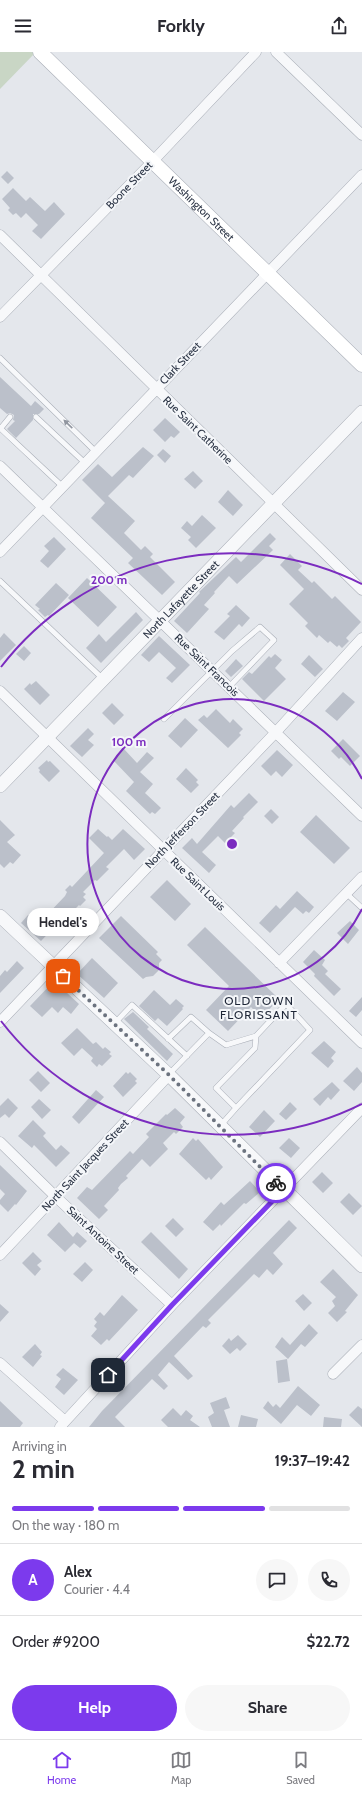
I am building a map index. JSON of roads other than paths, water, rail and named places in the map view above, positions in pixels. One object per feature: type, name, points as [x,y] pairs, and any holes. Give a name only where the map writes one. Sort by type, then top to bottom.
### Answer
[{"type":"main road","name":"Washington Street","points":[[40,52],[362,365]]},
{"type":"street","name":"Boone Street","points":[[0,317],[153,161],[256,52]]},
{"type":"street","points":[[276,52],[362,135]]},
{"type":"street","name":"Clark Street","points":[[0,552],[362,175]]},
{"type":"street","name":"Rue Saint Catherine","points":[[0,235],[155,389],[362,590]]},
{"type":"street","name":"North Lafayette Street","points":[[0,786],[272,503],[362,412]]},
{"type":"street","name":"Rue Saint Francois","points":[[0,466],[362,816]]},
{"type":"street","name":"North Jefferson Street","points":[[0,1022],[276,732],[362,638]]},
{"type":"street","name":"Rue Saint Louis","points":[[0,691],[362,1044]]},
{"type":"street","points":[[279,963],[362,877]]},
{"type":"street","points":[[0,916],[169,1075],[283,1190],[362,1266]]},
{"type":"street","name":"North Saint Jacques Street","points":[[0,1255],[169,1075]]},
{"type":"street","points":[[0,1363],[62,1424],[172,1305],[362,1108]]},
{"type":"street","name":"Saint Antoine Street","points":[[0,1142],[56,1197],[172,1305]]},
{"type":"street","points":[[334,1374],[362,1345]]},
{"type":"lane","points":[[0,358],[96,452]]},
{"type":"lane","points":[[36,417],[85,463]]},
{"type":"lane","points":[[10,418],[0,428],[63,486]]},
{"type":"lane","points":[[0,581],[103,679]]},
{"type":"lane","points":[[164,719],[260,626],[274,640],[229,687]]},
{"type":"lane","points":[[346,894],[362,908]]},
{"type":"lane","points":[[168,1039],[191,1017],[226,1046],[256,1036],[286,1004],[310,1030],[220,1126]]},
{"type":"lane","points":[[114,1024],[132,1005],[187,1056]]},
{"type":"lane","points":[[169,1075],[209,1033]]},
{"type":"lane","points":[[236,1108],[216,1088],[255,1048],[256,1036]]},
{"type":"place","name":"Hendel's","points":[[63,976]]},
{"type":"district","name":"OLD TOWN FLORISSANT","points":[[259,1007]]}]
